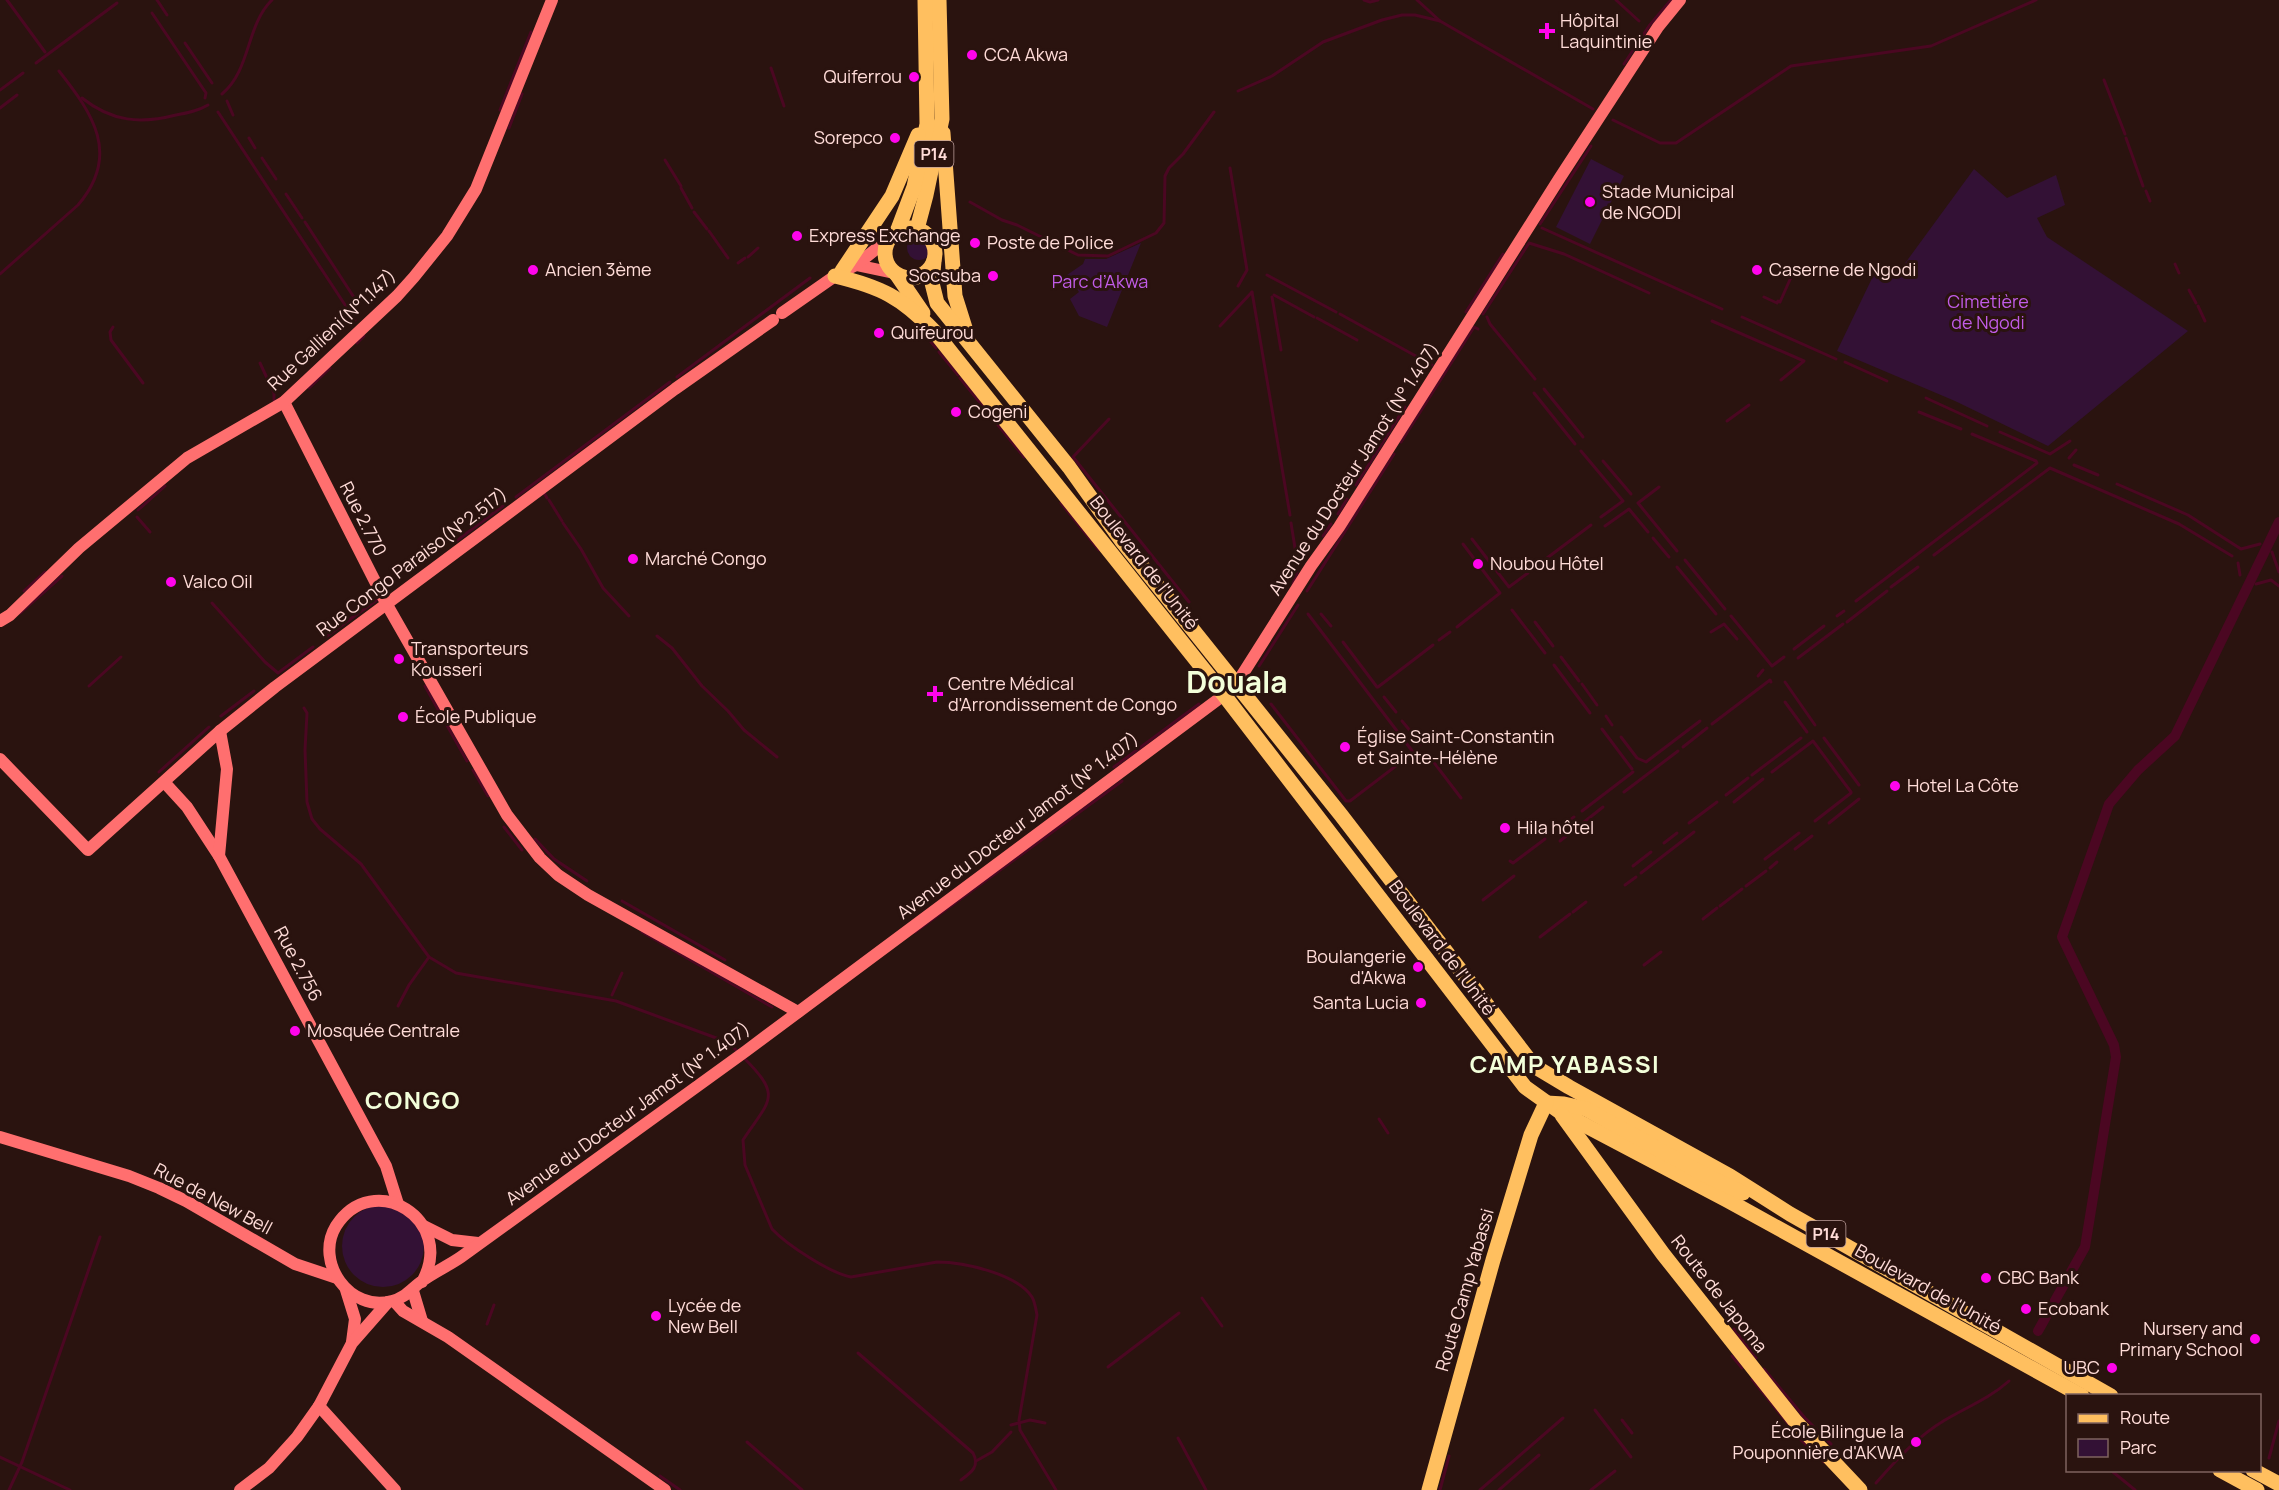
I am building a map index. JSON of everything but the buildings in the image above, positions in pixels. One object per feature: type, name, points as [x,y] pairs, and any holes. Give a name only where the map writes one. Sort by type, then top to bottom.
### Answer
[{"type":"main road","name":"Rue Gallieni(N°1.147)","points":[[0,621],[10,615],[79,548],[187,458],[284,402],[397,296],[433,254],[460,217],[484,171],[552,0]]},
{"type":"main road","name":"P14","points":[[893,235],[914,187],[923,151],[928,107],[925,0]]},
{"type":"main road","name":"P14","points":[[916,229],[926,195],[942,119],[939,0]]},
{"type":"main road","name":"Avenue du Docteur Jamot (N° 1.407)","points":[[417,1286],[740,1056],[1237,683],[1584,141],[1658,27],[1680,0]]},
{"type":"main road","points":[[844,271],[892,196],[914,147],[928,107]]},
{"type":"main road","points":[[942,119],[955,296],[970,342]]},
{"type":"main road","points":[[844,271],[896,274],[914,279],[922,276],[929,271],[936,252],[933,242],[926,233],[906,228],[893,235],[886,247],[885,256],[888,265],[896,274]]},
{"type":"main road","name":"Rue Congo Paraiso(N°2.517)","points":[[0,759],[88,850],[220,731],[386,603],[675,389],[893,235]]},
{"type":"main road","name":"P14","points":[[934,261],[932,284],[937,303],[970,342]]},
{"type":"main road","points":[[844,271],[892,295],[910,307],[934,331]]},
{"type":"main road","name":"P14","points":[[896,274],[934,331]]},
{"type":"main road","name":"Boulevard de l'Unité","points":[[934,331],[1224,695],[1517,1079],[1560,1112],[1727,1200],[2080,1394]]},
{"type":"main road","name":"Boulevard de l'Unité","points":[[970,342],[1069,468],[1121,540],[1237,683],[1534,1066],[2109,1394]]},
{"type":"main road","name":"Rue 2.770","points":[[284,402],[386,603],[495,795],[524,840],[558,875],[607,906],[798,1012]]},
{"type":"main road","points":[[219,856],[227,769],[220,731]]},
{"type":"main road","name":"Rue 2.756","points":[[165,783],[187,807],[219,856],[386,1166],[398,1204]]},
{"type":"main road","points":[[1546,1103],[1586,1109],[1725,1186],[1741,1193],[1754,1191]]},
{"type":"main road","name":"Route Camp Yabassi","points":[[1429,1490],[1493,1260],[1531,1135],[1546,1103]]},
{"type":"main road","name":"Route de Japoma","points":[[1560,1112],[1663,1254],[1795,1421],[1860,1490]]},
{"type":"main road","name":"Rue de New Bell","points":[[0,1137],[129,1176],[159,1188],[186,1201],[295,1264],[337,1278]]},
{"type":"main road","points":[[240,1490],[269,1468],[284,1453],[319,1406],[352,1344],[391,1302],[417,1286],[430,1264],[431,1244],[424,1226],[417,1217],[398,1204],[386,1201],[361,1204],[341,1219],[334,1229],[329,1254],[337,1278],[345,1289],[355,1319],[352,1344]]},
{"type":"main road","points":[[424,1226],[452,1240],[478,1243]]},
{"type":"main road","points":[[417,1286],[422,1321]]},
{"type":"main road","points":[[345,1289],[365,1300],[391,1302],[465,1348],[665,1490]]},
{"type":"main road","points":[[319,1406],[395,1490]]},
{"type":"main road","points":[[2224,1472],[2257,1490]]},
{"type":"main road","points":[[2257,1472],[2279,1484]]},
{"type":"green space","name":"Stade Municipal de NGODI","points":[[1591,159],[1624,176],[1590,244],[1556,227]]},
{"type":"green space","name":"Cimetière de Ngodi","points":[[1974,169],[2007,198],[2056,175],[2065,205],[2037,218],[2047,237],[2188,331],[2048,446],[1955,401],[1837,351],[1876,270],[1895,277]]},
{"type":"green space","points":[[919,236],[927,240],[931,248],[927,256],[919,260],[911,256],[907,248],[911,240]]},
{"type":"green space","name":"Parc d’Akwa","points":[[1141,243],[1107,327],[1079,316],[1070,299],[1079,292],[1067,275],[1083,264],[1085,259],[1106,259]]},
{"type":"green space","points":[[383,1205],[399,1208],[412,1217],[421,1230],[424,1246],[421,1262],[412,1275],[399,1284],[383,1287],[367,1284],[354,1275],[345,1262],[342,1246],[345,1230],[354,1217],[367,1208]]},
{"type":"waterway","points":[[7,0],[45,52]]},
{"type":"waterway","points":[[157,0],[167,15]]},
{"type":"waterway","points":[[222,94],[238,73],[257,22],[272,0]]},
{"type":"waterway","points":[[1364,0],[1370,2],[1378,0]]},
{"type":"waterway","points":[[1417,0],[1440,21],[1593,109]]},
{"type":"waterway","points":[[1616,0],[1639,21]]},
{"type":"waterway","points":[[1624,64],[1649,26],[1671,0]]},
{"type":"waterway","points":[[1613,120],[1660,143],[1676,143],[1791,66],[1931,46],[2036,0]]},
{"type":"waterway","points":[[36,63],[117,3]]},
{"type":"waterway","points":[[152,13],[206,93],[205,98]]},
{"type":"waterway","points":[[1238,91],[1272,76],[1323,42],[1382,20],[1402,15],[1415,15],[1440,21]]},
{"type":"waterway","points":[[500,110],[531,32]]},
{"type":"waterway","points":[[185,43],[212,83]]},
{"type":"waterway","points":[[771,68],[784,106]]},
{"type":"waterway","points":[[0,274],[78,205],[91,187],[98,169],[100,152],[91,119],[59,71]]},
{"type":"waterway","points":[[0,90],[23,73]]},
{"type":"waterway","points":[[2104,80],[2125,134]]},
{"type":"waterway","points":[[509,128],[522,94]]},
{"type":"waterway","points":[[0,108],[17,95]]},
{"type":"waterway","points":[[82,98],[104,112],[139,120],[163,118],[208,105]]},
{"type":"waterway","points":[[227,101],[233,115]]},
{"type":"waterway","points":[[218,112],[355,320]]},
{"type":"waterway","points":[[970,202],[1002,220],[1078,255],[1108,256],[1156,233],[1164,223],[1165,176],[1214,112]]},
{"type":"waterway","points":[[249,138],[255,148]]},
{"type":"waterway","points":[[2126,138],[2143,186]]},
{"type":"waterway","points":[[1540,224],[1591,146]]},
{"type":"waterway","points":[[262,158],[276,179]]},
{"type":"waterway","points":[[665,160],[681,186]]},
{"type":"waterway","points":[[1230,168],[1247,270],[1238,286]]},
{"type":"waterway","points":[[681,188],[692,208]]},
{"type":"waterway","points":[[2146,191],[2150,201]]},
{"type":"waterway","points":[[286,194],[302,218]]},
{"type":"waterway","points":[[694,212],[707,229]]},
{"type":"waterway","points":[[305,222],[357,302]]},
{"type":"waterway","points":[[1542,228],[1722,309]]},
{"type":"waterway","points":[[709,231],[728,258]]},
{"type":"waterway","points":[[1483,314],[1529,243],[1564,254],[1649,293]]},
{"type":"waterway","points":[[748,257],[758,248]]},
{"type":"waterway","points":[[1466,312],[1503,254]]},
{"type":"waterway","points":[[738,263],[745,258]]},
{"type":"waterway","points":[[2175,264],[2179,273]]},
{"type":"waterway","points":[[1267,275],[1336,312]]},
{"type":"waterway","points":[[1764,297],[1777,303],[1780,302],[1792,275]]},
{"type":"waterway","points":[[677,377],[810,278]]},
{"type":"waterway","points":[[2189,290],[2196,303]]},
{"type":"waterway","points":[[1252,292],[1290,515]]},
{"type":"waterway","points":[[1220,326],[1252,292]]},
{"type":"waterway","points":[[1274,295],[1314,317]]},
{"type":"waterway","points":[[1272,297],[1281,350]]},
{"type":"waterway","points":[[2198,306],[2205,321]]},
{"type":"waterway","points":[[1340,314],[1432,365]]},
{"type":"waterway","points":[[1487,317],[1490,324],[1535,379]]},
{"type":"waterway","points":[[1742,317],[1836,359]]},
{"type":"waterway","points":[[1317,318],[1357,340]]},
{"type":"waterway","points":[[1712,321],[1804,361],[1781,380]]},
{"type":"waterway","points":[[919,326],[929,339]]},
{"type":"waterway","points":[[113,327],[110,332],[111,340],[143,383]]},
{"type":"waterway","points":[[1401,442],[1474,327],[1478,329]]},
{"type":"waterway","points":[[357,343],[364,336]]},
{"type":"waterway","points":[[931,342],[936,348]]},
{"type":"waterway","points":[[939,352],[958,375]]},
{"type":"waterway","points":[[1845,362],[1887,381]]},
{"type":"waterway","points":[[260,363],[274,393],[274,400]]},
{"type":"waterway","points":[[309,388],[330,368]]},
{"type":"waterway","points":[[960,378],[1024,457]]},
{"type":"waterway","points":[[516,497],[670,382]]},
{"type":"waterway","points":[[1544,389],[1583,437]]},
{"type":"waterway","points":[[1534,393],[1575,444]]},
{"type":"waterway","points":[[1926,398],[1987,426]]},
{"type":"waterway","points":[[1727,421],[1749,405]]},
{"type":"waterway","points":[[1356,485],[1405,407]]},
{"type":"waterway","points":[[1919,412],[1961,429]]},
{"type":"waterway","points":[[1109,419],[1073,457],[1189,602]]},
{"type":"waterway","points":[[2000,432],[2050,454],[2070,441]]},
{"type":"waterway","points":[[1856,601],[2037,463],[1972,434]]},
{"type":"waterway","points":[[2069,458],[2076,450]]},
{"type":"waterway","points":[[1581,451],[1623,501],[1601,517]]},
{"type":"waterway","points":[[1307,591],[1394,454]]},
{"type":"waterway","points":[[1603,461],[1631,494]]},
{"type":"waterway","points":[[2074,465],[2098,475]]},
{"type":"waterway","points":[[1934,555],[2050,468],[2179,524],[2232,556]]},
{"type":"waterway","points":[[2117,484],[2188,515],[2241,549],[2260,544]]},
{"type":"waterway","points":[[138,510],[165,486]]},
{"type":"waterway","points":[[1659,487],[1638,503],[1677,551]]},
{"type":"waterway","points":[[543,491],[547,498]]},
{"type":"waterway","points":[[1338,514],[1347,499]]},
{"type":"waterway","points":[[549,500],[562,521]]},
{"type":"waterway","points":[[1061,503],[1099,550]]},
{"type":"waterway","points":[[455,542],[503,506]]},
{"type":"waterway","points":[[1605,526],[1629,509],[1648,532]]},
{"type":"waterway","points":[[137,517],[150,532]]},
{"type":"waterway","points":[[2038,1331],[2085,1247],[2116,1057],[2114,1045],[2062,937],[2109,804],[2138,770],[2175,736],[2279,522]]},
{"type":"waterway","points":[[563,523],[603,588],[629,616]]},
{"type":"waterway","points":[[1291,523],[1296,554]]},
{"type":"waterway","points":[[1323,536],[1331,524]]},
{"type":"waterway","points":[[1535,567],[1591,525]]},
{"type":"waterway","points":[[1653,538],[1669,557]]},
{"type":"waterway","points":[[1472,539],[1509,587],[1528,573]]},
{"type":"waterway","points":[[1457,627],[1500,593],[1463,544]]},
{"type":"waterway","points":[[2272,552],[2279,572]]},
{"type":"waterway","points":[[1293,584],[1297,572],[1297,560]]},
{"type":"waterway","points":[[1685,560],[1725,609]]},
{"type":"waterway","points":[[2238,563],[2240,575]]},
{"type":"waterway","points":[[1677,567],[1716,614]]},
{"type":"waterway","points":[[1891,587],[1918,567]]},
{"type":"waterway","points":[[24,591],[45,572]]},
{"type":"waterway","points":[[20,613],[62,576]]},
{"type":"waterway","points":[[2256,584],[2271,580],[2279,586]]},
{"type":"waterway","points":[[1847,622],[1887,591]]},
{"type":"waterway","points":[[327,636],[378,599]]},
{"type":"waterway","points":[[212,603],[265,662],[278,673],[313,647]]},
{"type":"waterway","points":[[1259,666],[1298,605]]},
{"type":"waterway","points":[[1512,610],[1545,653]]},
{"type":"waterway","points":[[1837,616],[1844,611]]},
{"type":"waterway","points":[[1308,614],[1413,752]]},
{"type":"waterway","points":[[1321,614],[1331,626]]},
{"type":"waterway","points":[[1731,616],[1772,666],[1784,657]]},
{"type":"waterway","points":[[1535,622],[1553,646]]},
{"type":"waterway","points":[[1711,632],[1724,624],[1737,639]]},
{"type":"waterway","points":[[1798,658],[1843,624]]},
{"type":"waterway","points":[[1794,649],[1824,626]]},
{"type":"waterway","points":[[1439,640],[1450,632]]},
{"type":"waterway","points":[[657,636],[672,648],[702,686],[744,730],[777,757]]},
{"type":"waterway","points":[[1343,642],[1377,687]]},
{"type":"waterway","points":[[1378,687],[1433,645]]},
{"type":"waterway","points":[[89,686],[121,657]]},
{"type":"waterway","points":[[1561,657],[1579,681]]},
{"type":"waterway","points":[[1554,665],[1590,713]]},
{"type":"waterway","points":[[1758,676],[1763,670]]},
{"type":"waterway","points":[[1712,724],[1770,680],[1771,682]]},
{"type":"waterway","points":[[1785,682],[1815,725]]},
{"type":"waterway","points":[[1582,684],[1597,705]]},
{"type":"waterway","points":[[425,686],[467,761]]},
{"type":"waterway","points":[[221,716],[254,691]]},
{"type":"waterway","points":[[1384,697],[1396,712]]},
{"type":"waterway","points":[[1785,702],[1807,732]]},
{"type":"waterway","points":[[1114,767],[1199,704]]},
{"type":"waterway","points":[[1271,704],[1346,801],[1350,801],[1413,753]]},
{"type":"waterway","points":[[304,708],[307,713],[305,750],[307,802],[312,819],[320,829],[361,864],[429,957],[456,973],[616,1001],[719,1039],[731,1045],[738,1052]]},
{"type":"waterway","points":[[1606,716],[1612,725]]},
{"type":"waterway","points":[[1402,721],[1421,744]]},
{"type":"waterway","points":[[1621,737],[1637,758],[1646,762],[1700,721]]},
{"type":"waterway","points":[[159,772],[209,727]]},
{"type":"waterway","points":[[1683,747],[1707,728]]},
{"type":"waterway","points":[[1602,729],[1632,769]]},
{"type":"waterway","points":[[1752,775],[1801,738]]},
{"type":"waterway","points":[[1824,738],[1859,785]]},
{"type":"waterway","points":[[1772,772],[1813,741],[1851,792]]},
{"type":"waterway","points":[[1624,792],[1678,751]]},
{"type":"waterway","points":[[1429,756],[1461,798]]},
{"type":"waterway","points":[[473,770],[488,796]]},
{"type":"waterway","points":[[1582,811],[1633,772]]},
{"type":"waterway","points":[[1726,795],[1748,778]]},
{"type":"waterway","points":[[1734,802],[1763,779]]},
{"type":"waterway","points":[[915,932],[1122,781]]},
{"type":"waterway","points":[[1815,821],[1851,793]]},
{"type":"waterway","points":[[1829,823],[1859,799]]},
{"type":"waterway","points":[[1689,823],[1717,802]]},
{"type":"waterway","points":[[1560,841],[1603,807]]},
{"type":"waterway","points":[[1553,833],[1574,817]]},
{"type":"waterway","points":[[504,827],[522,850]]},
{"type":"waterway","points":[[1641,873],[1694,832]]},
{"type":"waterway","points":[[1664,843],[1677,833]]},
{"type":"waterway","points":[[1765,859],[1799,833]]},
{"type":"waterway","points":[[1795,849],[1812,836]]},
{"type":"waterway","points":[[535,839],[554,859],[587,881]]},
{"type":"waterway","points":[[1510,861],[1513,863],[1545,839]]},
{"type":"waterway","points":[[1633,866],[1651,852]]},
{"type":"waterway","points":[[1770,868],[1777,862]]},
{"type":"waterway","points":[[1746,886],[1766,871]]},
{"type":"waterway","points":[[1483,900],[1514,876]]},
{"type":"waterway","points":[[1625,885],[1636,877]]},
{"type":"waterway","points":[[1720,906],[1742,889]]},
{"type":"waterway","points":[[622,901],[725,960]]},
{"type":"waterway","points":[[1573,912],[1586,902]]},
{"type":"waterway","points":[[1703,919],[1717,908]]},
{"type":"waterway","points":[[1540,937],[1570,914]]},
{"type":"waterway","points":[[642,932],[772,1007]]},
{"type":"waterway","points":[[1644,965],[1661,952]]},
{"type":"waterway","points":[[398,1006],[409,985],[429,957]]},
{"type":"waterway","points":[[612,995],[622,973]]},
{"type":"waterway","points":[[743,1057],[756,1070],[768,1090],[765,1106],[743,1140],[745,1165],[772,1229],[779,1235],[821,1264],[851,1277],[937,1262],[961,1264],[989,1271],[1015,1282],[1032,1297],[1037,1315],[1019,1420],[1020,1430],[1056,1490]]},
{"type":"waterway","points":[[1379,1119],[1388,1133]]},
{"type":"waterway","points":[[9,1490],[22,1462],[100,1237]]},
{"type":"waterway","points":[[1202,1298],[1222,1326]]},
{"type":"waterway","points":[[487,1324],[494,1305]]},
{"type":"waterway","points":[[1108,1367],[1179,1313]]},
{"type":"waterway","points":[[1734,1329],[1756,1358]]},
{"type":"waterway","points":[[858,1353],[973,1453],[976,1462],[974,1468],[961,1480]]},
{"type":"waterway","points":[[1732,1356],[1742,1368]]},
{"type":"waterway","points":[[1764,1369],[1805,1418],[1831,1444]]},
{"type":"waterway","points":[[1752,1379],[1799,1437]]},
{"type":"waterway","points":[[1876,1483],[1926,1433],[2009,1381]]},
{"type":"waterway","points":[[1595,1410],[1631,1457]]},
{"type":"waterway","points":[[1480,1490],[1563,1418]]},
{"type":"waterway","points":[[1011,1425],[1030,1420],[1045,1423]]},
{"type":"waterway","points":[[1622,1420],[1632,1433]]},
{"type":"waterway","points":[[2269,1458],[2279,1421]]},
{"type":"waterway","points":[[976,1461],[992,1452],[1011,1432]]},
{"type":"waterway","points":[[1178,1438],[1206,1490]]},
{"type":"waterway","points":[[1799,1438],[1824,1462]]},
{"type":"waterway","points":[[747,1442],[802,1490]]},
{"type":"waterway","points":[[1499,1490],[1539,1455]]},
{"type":"waterway","points":[[1440,1490],[1449,1456]]},
{"type":"waterway","points":[[0,1457],[70,1490]]},
{"type":"waterway","points":[[1591,1490],[1615,1471]]},
{"type":"waterway","points":[[2113,1472],[2135,1490]]},
{"type":"waterway","points":[[660,1476],[680,1490]]},
{"type":"place","name":"Hôpital Laquintinie","points":[[1547,31]]},
{"type":"place","name":"CCA Akwa","points":[[972,55]]},
{"type":"place","name":"Quiferrou","points":[[914,77]]},
{"type":"place","name":"Sorepco","points":[[895,138]]},
{"type":"place","name":"Stade Municipal de NGODI","points":[[1590,202]]},
{"type":"place","name":"Express Exchange","points":[[797,236]]},
{"type":"place","name":"Poste de Police","points":[[975,243]]},
{"type":"place","name":"Ancien 3ème","points":[[533,270]]},
{"type":"place","name":"Caserne de Ngodi","points":[[1757,270]]},
{"type":"place","name":"Socsuba","points":[[993,276]]},
{"type":"place","name":"Quifeurou","points":[[879,333]]},
{"type":"place","name":"Cogeni","points":[[956,412]]},
{"type":"place","name":"Marché Congo","points":[[633,559]]},
{"type":"place","name":"Noubou Hôtel","points":[[1478,564]]},
{"type":"place","name":"Valco Oil","points":[[171,582]]},
{"type":"place","name":"Transporteurs Kousseri","points":[[399,659]]},
{"type":"place","name":"Centre Médical d'Arrondissement de Congo","points":[[935,694]]},
{"type":"place","name":"École Publique","points":[[403,717]]},
{"type":"place","name":"Église Saint-Constantin et Sainte-Hélène","points":[[1345,747]]},
{"type":"place","name":"Hotel La Côte","points":[[1895,786]]},
{"type":"place","name":"Hila hôtel","points":[[1505,828]]},
{"type":"place","name":"Boulangerie d'Akwa","points":[[1418,967]]},
{"type":"place","name":"Santa Lucia","points":[[1421,1003]]},
{"type":"place","name":"Mosquée Centrale","points":[[295,1031]]},
{"type":"place","name":"CBC Bank","points":[[1986,1278]]},
{"type":"place","name":"Ecobank","points":[[2026,1309]]},
{"type":"place","name":"Lycée de New Bell","points":[[656,1316]]},
{"type":"place","name":"Nursery and Primary School","points":[[2255,1339]]},
{"type":"place","name":"UBC","points":[[2112,1368]]},
{"type":"place","name":"École Bilingue la Pouponnière d'AKWA","points":[[1916,1442]]},
{"type":"district","name":"Douala","points":[[1237,683]]},
{"type":"district","name":"CAMP YABASSI","points":[[1565,1065]]},
{"type":"district","name":"CONGO","points":[[413,1101]]}]
